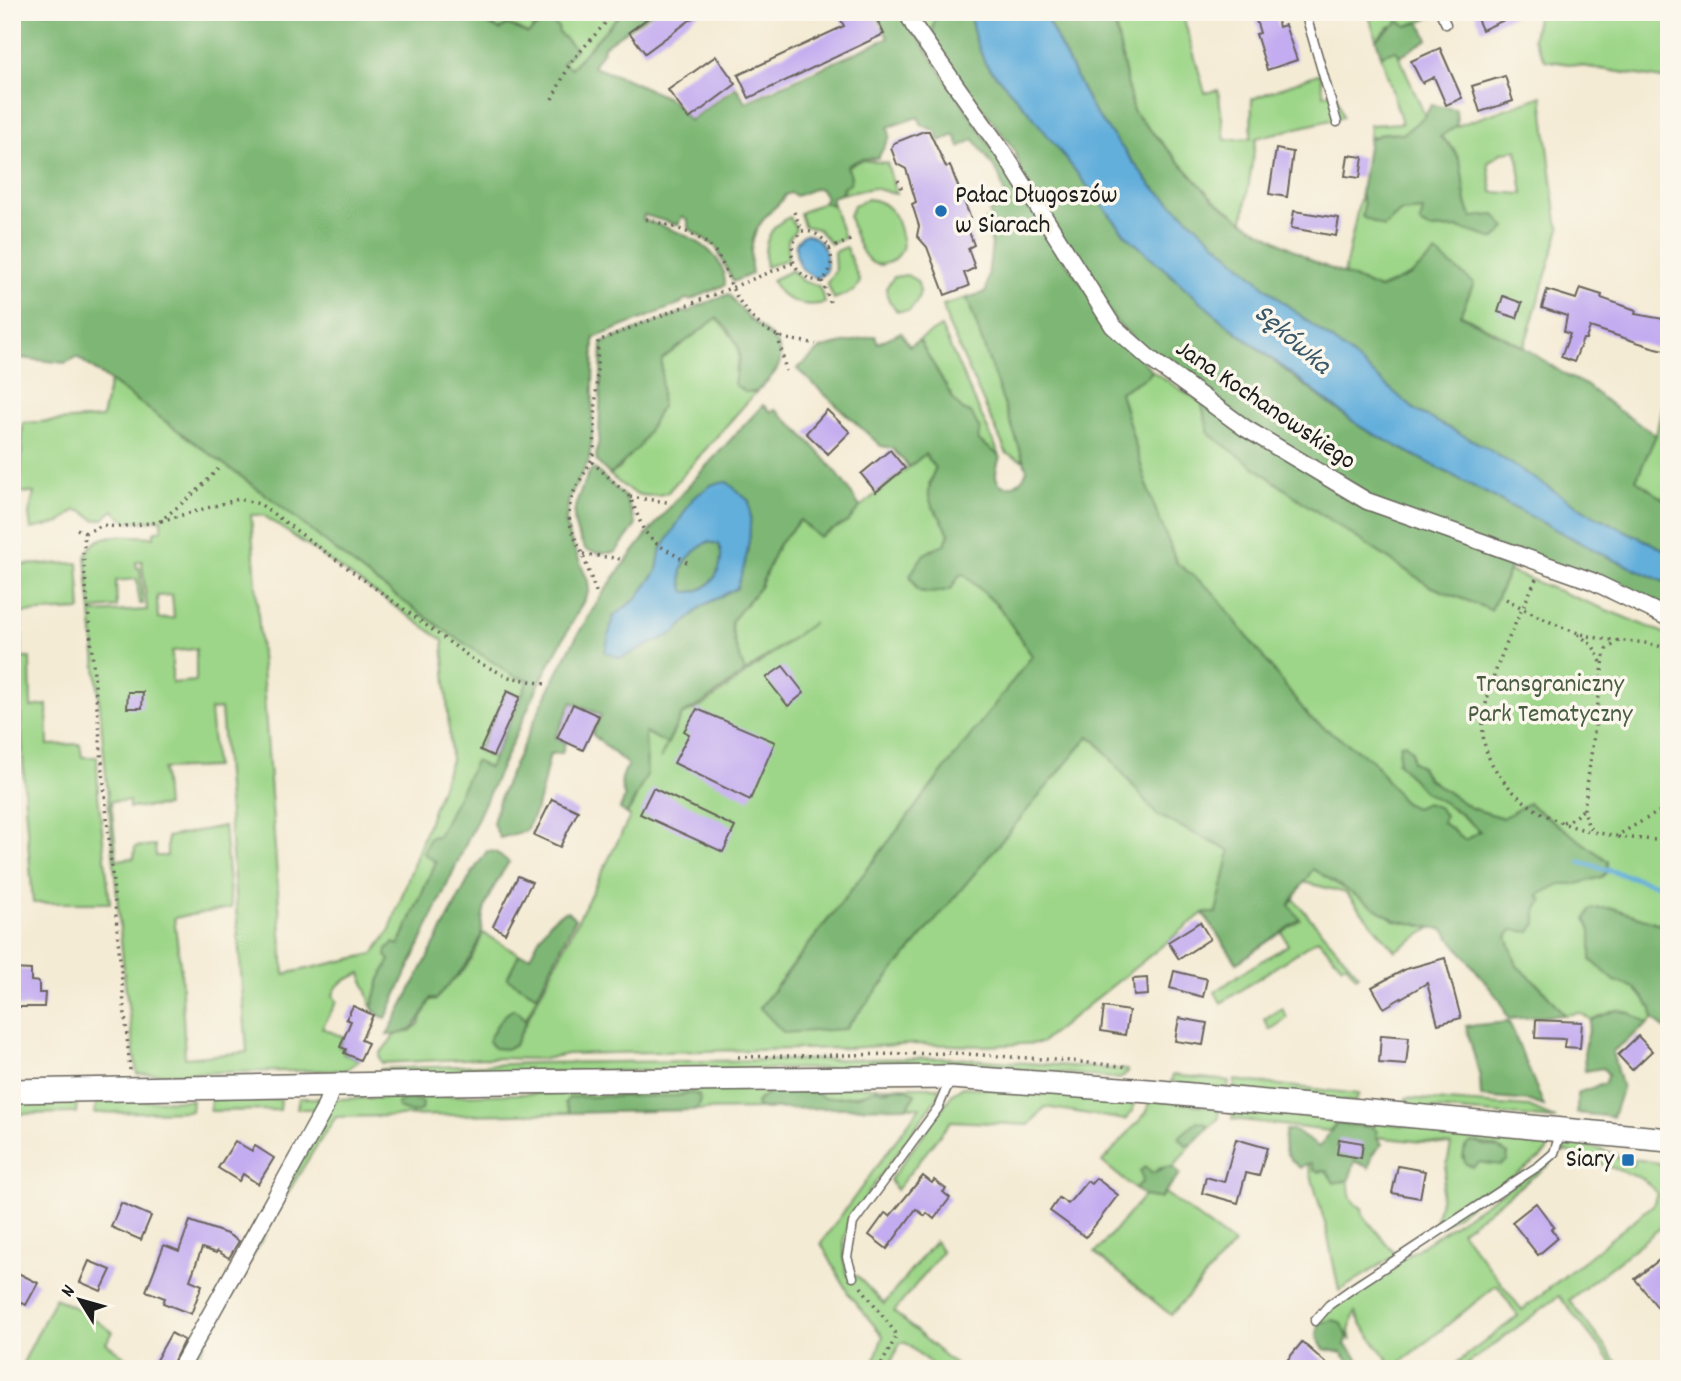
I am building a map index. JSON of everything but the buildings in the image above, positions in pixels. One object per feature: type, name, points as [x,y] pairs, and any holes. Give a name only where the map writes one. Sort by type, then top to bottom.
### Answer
[{"type":"main road","points":[[12,1091],[951,1077],[1149,1091],[1669,1140]]},
{"type":"street","name":"Jana Kochanowskiego","points":[[907,12],[914,26],[1005,155],[1113,326],[1149,358],[1245,428],[1367,502],[1592,581],[1669,618]]},
{"type":"street","points":[[180,1369],[324,1110],[333,1085]]},
{"type":"lane","points":[[1305,12],[1337,122]]},
{"type":"lane","points":[[1440,12],[1446,24]]},
{"type":"lane","points":[[853,1277],[847,1257],[853,1223],[938,1108],[951,1077]]},
{"type":"lane","points":[[1315,1321],[1329,1305],[1353,1288],[1540,1165],[1554,1153],[1561,1131]]},
{"type":"path","points":[[552,99],[571,62],[615,12]]},
{"type":"path","points":[[898,180],[902,190]]},
{"type":"path","points":[[794,212],[802,231]]},
{"type":"path","points":[[646,219],[691,234],[710,247],[719,258],[744,309],[758,323],[778,336],[816,344]]},
{"type":"path","points":[[802,231],[812,231],[822,237],[829,249],[832,263],[829,274],[821,282],[811,281],[801,275],[793,263],[794,238],[802,231]]},
{"type":"path","points":[[829,249],[853,239]]},
{"type":"path","points":[[596,592],[568,520],[571,500],[592,462],[596,439],[598,341],[793,263]]},
{"type":"path","points":[[821,282],[830,302]]},
{"type":"path","points":[[778,336],[786,371]]},
{"type":"path","points":[[592,462],[630,497],[644,531],[657,544],[690,564]]},
{"type":"path","points":[[159,522],[198,490],[219,468]]},
{"type":"path","points":[[630,497],[667,502]]},
{"type":"path","points":[[76,529],[85,533],[103,525],[117,527],[159,522],[239,499],[260,504],[475,661],[509,677],[545,684]]},
{"type":"path","points":[[85,533],[82,553],[131,1090]]},
{"type":"path","points":[[583,554],[622,559]]},
{"type":"path","points":[[1541,568],[1503,652],[1484,710],[1484,745],[1494,768],[1512,790],[1538,811],[1562,822],[1593,832],[1669,841]]},
{"type":"path","points":[[1506,599],[1574,631],[1596,638],[1641,641],[1669,650]]},
{"type":"path","points":[[1574,631],[1593,646],[1603,667]]},
{"type":"path","points":[[1593,832],[1588,825],[1584,808],[1603,667],[1607,649],[1619,641]]},
{"type":"path","points":[[1562,822],[1572,819],[1584,808]]},
{"type":"path","points":[[1616,836],[1669,808],[1669,828]]},
{"type":"path","points":[[853,1277],[897,1335],[879,1369]]},
{"type":"green space","points":[[12,12],[411,12],[411,16],[485,22],[500,30],[507,24],[528,34],[545,19],[558,27],[559,33],[576,49],[562,63],[571,68],[622,12],[653,12],[604,46],[593,67],[672,100],[689,121],[736,87],[746,102],[888,38],[876,12],[901,12],[1066,262],[1107,318],[1152,371],[1120,392],[1149,493],[1177,563],[1212,591],[1310,718],[1372,760],[1404,803],[1415,808],[1426,803],[1438,807],[1445,815],[1442,822],[1465,840],[1480,831],[1456,810],[1423,791],[1398,763],[1400,744],[1405,743],[1412,751],[1412,761],[1421,767],[1427,778],[1471,808],[1503,818],[1528,803],[1608,861],[1608,871],[1601,877],[1577,884],[1560,884],[1538,895],[1543,901],[1536,911],[1537,924],[1530,932],[1512,930],[1507,937],[1517,966],[1541,987],[1564,1015],[1508,1019],[1501,1002],[1444,930],[1395,920],[1313,869],[1289,905],[1300,919],[1237,963],[1203,913],[1216,913],[1230,851],[1157,815],[1097,742],[1089,736],[845,1029],[784,1033],[760,1008],[1032,656],[999,607],[965,575],[960,574],[951,589],[930,593],[918,590],[910,575],[924,554],[945,544],[949,534],[929,498],[935,468],[925,454],[909,467],[892,448],[881,446],[797,369],[822,348],[875,336],[878,343],[901,332],[909,346],[919,340],[955,402],[972,414],[980,430],[978,440],[1000,456],[996,474],[1000,484],[1014,485],[1024,477],[1027,470],[967,298],[986,292],[992,244],[984,221],[991,218],[989,212],[1008,205],[999,175],[974,139],[960,147],[955,135],[940,141],[936,131],[922,125],[918,117],[888,127],[890,136],[878,158],[861,159],[847,166],[851,176],[850,184],[843,187],[841,194],[831,197],[833,205],[823,202],[826,197],[821,189],[816,188],[796,196],[791,193],[785,195],[756,232],[751,248],[752,274],[733,282],[716,247],[691,230],[688,220],[682,216],[678,225],[644,215],[643,220],[669,228],[707,249],[717,259],[723,271],[725,285],[594,338],[589,460],[569,499],[566,520],[568,534],[588,581],[589,591],[541,680],[386,1018],[378,1015],[372,1008],[380,979],[390,960],[386,956],[387,949],[393,943],[399,945],[436,862],[423,853],[430,837],[438,836],[475,761],[489,768],[529,679],[516,677],[369,577],[273,500],[77,357],[65,363],[12,357]]},
{"type":"green space","points":[[411,12],[622,12],[571,68],[562,63],[576,49],[558,33],[535,26],[528,35],[507,24],[501,30],[485,22],[411,16]]},
{"type":"green space","points":[[913,12],[935,12],[933,32],[948,65]]},
{"type":"green space","points":[[935,12],[969,12],[985,63],[1219,318],[1362,428],[1610,558],[1669,584],[1669,615],[1518,551],[1491,610],[1430,586],[1307,505],[1209,434],[1197,385],[1151,355],[1116,322],[1023,176],[1013,148],[948,65],[933,32]]},
{"type":"green space","points":[[1043,12],[1110,12],[1115,24],[1133,111],[1213,199],[1243,221],[1317,263],[1379,289],[1411,275],[1436,253],[1474,283],[1460,315],[1525,348],[1567,376],[1586,385],[1656,435],[1636,480],[1669,503],[1669,552],[1589,513],[1480,444],[1416,411],[1350,354],[1279,299],[1151,185],[1092,109]]},
{"type":"green space","points":[[1110,12],[1182,12],[1205,93],[1218,90],[1225,140],[1251,138],[1252,99],[1320,73],[1324,95],[1335,91],[1343,117],[1256,138],[1243,221],[1213,199],[1133,111],[1115,24]]},
{"type":"green space","points":[[1368,12],[1436,12],[1437,15],[1407,26],[1390,26],[1376,39]]},
{"type":"green space","points":[[1538,12],[1669,12],[1669,80],[1545,60],[1533,38]]},
{"type":"green space","points":[[1399,21],[1407,26],[1420,22],[1428,39],[1400,56],[1396,50],[1381,55],[1376,39]]},
{"type":"green space","points":[[1396,49],[1425,116],[1403,134],[1384,133],[1369,139],[1370,125],[1402,123],[1381,55]]},
{"type":"green space","points":[[1542,96],[1557,222],[1560,228],[1524,347],[1460,314],[1436,253],[1411,275],[1379,289],[1344,274],[1361,193],[1364,205],[1393,216],[1400,212],[1423,210],[1430,229],[1458,228],[1476,232],[1480,217],[1472,217],[1468,211],[1454,149],[1440,136],[1454,127]],"holes":[[[1517,150],[1523,194],[1492,192],[1488,163],[1501,153]]]},
{"type":"green space","points":[[1431,105],[1456,109],[1457,125],[1440,137],[1458,157],[1472,217],[1495,215],[1506,228],[1495,239],[1458,228],[1430,229],[1420,223],[1423,210],[1400,212],[1384,227],[1362,217],[1364,205],[1361,193],[1369,139],[1384,133],[1403,134],[1425,116]]},
{"type":"green space","points":[[861,160],[887,163],[896,194],[873,188],[841,194],[851,176],[847,167]]},
{"type":"green space","points":[[868,199],[887,206],[897,222],[902,239],[903,247],[898,256],[884,264],[877,265],[865,256],[849,216],[854,205]]},
{"type":"green space","points":[[823,202],[833,205],[844,238],[831,244],[818,229],[804,226],[800,213]]},
{"type":"green space","points":[[790,217],[796,229],[788,240],[788,259],[766,267],[765,251],[769,237],[777,225]]},
{"type":"green space","points":[[846,247],[860,282],[854,291],[834,299],[827,283],[835,271],[834,252]]},
{"type":"green space","points":[[792,270],[802,281],[819,286],[825,303],[801,304],[781,294],[772,280]]},
{"type":"green space","points":[[907,275],[917,281],[919,297],[909,311],[897,311],[889,301],[886,288],[894,277]]},
{"type":"green space","points":[[729,294],[777,345],[780,359],[776,370],[756,392],[745,392],[734,384],[739,350],[717,318],[662,359],[661,407],[640,446],[610,475],[597,462],[596,456],[602,343],[683,312],[690,312],[693,308]]},
{"type":"green space","points":[[967,298],[1024,461],[1007,454],[948,324],[943,305]]},
{"type":"green space","points":[[717,318],[736,342],[739,355],[735,371],[745,391],[756,392],[667,493],[649,496],[636,493],[610,475],[620,468],[660,407],[662,359]]},
{"type":"green space","points":[[941,327],[1000,456],[978,440],[963,410],[955,402],[919,340]]},
{"type":"green space","name":"Transgraniczny Park Tematyczny","points":[[1152,371],[1202,403],[1209,434],[1307,505],[1430,586],[1491,610],[1509,571],[1669,635],[1669,874],[1663,874],[1659,887],[1669,898],[1669,927],[1642,919],[1586,919],[1592,942],[1615,981],[1635,988],[1652,1009],[1653,1019],[1648,1024],[1620,1012],[1591,1020],[1580,1013],[1564,1015],[1541,987],[1517,966],[1507,937],[1512,929],[1537,924],[1535,914],[1538,895],[1560,884],[1577,884],[1601,877],[1503,818],[1471,808],[1427,778],[1421,767],[1398,763],[1480,831],[1465,840],[1442,822],[1404,803],[1372,760],[1310,718],[1212,591],[1177,563],[1149,493],[1120,392]]},
{"type":"green space","points":[[1669,372],[1669,503],[1636,480],[1656,435]]},
{"type":"green space","points":[[110,381],[273,500],[369,577],[516,677],[530,679],[522,697],[507,691],[478,751],[494,759],[489,769],[475,762],[438,836],[430,837],[423,853],[436,862],[399,945],[380,979],[372,1008],[361,973],[344,981],[335,991],[333,996],[337,1001],[322,1028],[343,1037],[339,1047],[345,1049],[343,1054],[360,1060],[346,1070],[137,1074],[125,983],[86,557],[90,548],[104,538],[154,537],[154,532],[162,529],[161,519],[129,522],[114,510],[103,519],[95,520],[76,510],[60,523],[31,529],[29,514],[34,493],[20,492],[23,423],[102,418]],"holes":[[[251,515],[263,515],[443,640],[451,760],[389,932],[373,954],[284,974]],[[142,561],[147,610],[94,613],[95,609],[117,607],[116,581],[137,579],[139,604],[143,604],[140,568],[137,568],[136,562]],[[172,595],[174,618],[158,619],[157,596]],[[196,649],[196,681],[172,683],[172,651]],[[221,709],[247,1052],[185,1058],[181,971],[174,918],[231,908],[224,826],[167,837],[167,856],[156,856],[155,845],[135,847],[134,858],[117,860],[111,801],[129,801],[129,808],[166,806],[163,769],[215,767],[210,710]]]},
{"type":"green space","points":[[763,405],[771,412],[775,409],[799,431],[842,480],[860,507],[848,522],[819,537],[800,520],[778,545],[760,587],[731,622],[745,672],[702,704],[682,714],[667,744],[645,732],[647,775],[627,814],[620,809],[625,797],[622,781],[628,765],[592,734],[601,715],[572,702],[555,738],[565,743],[562,753],[550,754],[535,813],[525,831],[500,838],[493,824],[502,791],[550,688],[585,622],[613,579],[653,527]],"holes":[[[749,501],[749,545],[737,588],[702,606],[675,633],[613,617],[637,598],[657,571]]]},
{"type":"green space","points":[[926,453],[935,468],[929,484],[934,511],[942,517],[949,534],[945,544],[932,549],[910,575],[917,590],[924,593],[951,589],[960,574],[965,574],[999,607],[1033,656],[760,1007],[845,1028],[1089,736],[1097,742],[1157,815],[1230,851],[1216,913],[1203,913],[1041,1043],[567,1054],[544,1059],[485,1058],[382,1063],[379,1055],[395,1035],[410,1031],[419,1024],[430,1000],[436,1000],[464,970],[483,933],[519,954],[507,978],[537,996],[525,1020],[521,1014],[514,1046],[630,817],[627,814],[634,803],[647,762],[644,731],[667,744],[660,759],[682,715],[703,706],[814,622],[745,672],[735,644],[731,621],[760,587],[778,545],[800,520],[848,522],[860,507]]},
{"type":"green space","points":[[595,469],[626,498],[636,525],[615,553],[586,550],[576,530],[576,504],[588,475]]},
{"type":"green space","points":[[707,542],[719,544],[719,570],[702,589],[684,592],[682,568],[688,557]]},
{"type":"green space","points":[[78,563],[81,610],[21,613],[22,658],[30,658],[31,707],[47,705],[48,745],[80,744],[82,757],[97,757],[98,794],[110,903],[33,903],[25,804],[14,565]]},
{"type":"green space","points":[[487,851],[495,852],[509,862],[488,899],[481,937],[472,955],[436,1000],[431,998],[415,1025],[403,1033],[387,1035],[472,873]]},
{"type":"green space","points":[[1313,868],[1395,920],[1431,928],[1395,951],[1346,893],[1303,882]]},
{"type":"green space","points":[[1293,898],[1359,975],[1356,977],[1346,964],[1342,966],[1318,939],[1221,1003],[1215,992],[1288,945],[1282,932],[1300,919],[1289,905]]},
{"type":"green space","points":[[1613,908],[1669,927],[1669,1032],[1653,1019],[1652,1009],[1635,988],[1615,981],[1591,960],[1591,930],[1586,919],[1591,909]]},
{"type":"green space","points":[[568,911],[575,919],[537,996],[507,978],[519,954],[530,956],[555,917]]},
{"type":"green space","points":[[1282,1008],[1287,1018],[1270,1030],[1264,1019]]},
{"type":"green space","points":[[514,1009],[526,1022],[514,1046],[506,1049],[494,1048],[488,1041],[501,1019]]},
{"type":"green space","points":[[1617,1010],[1630,1013],[1648,1024],[1612,1052],[1622,1089],[1613,1117],[1577,1113],[1577,1093],[1604,1084],[1608,1074],[1603,1068],[1585,1071],[1584,1053],[1591,1020]]},
{"type":"green space","points":[[1509,1022],[1544,1106],[1529,1101],[1481,1097],[1480,1077],[1466,1026]]},
{"type":"green space","points":[[953,1058],[1127,1070],[1127,1073],[1120,1079],[1036,1070],[953,1067],[390,1074],[380,1069],[533,1063]]},
{"type":"green space","points":[[1173,1075],[1229,1081],[1228,1090],[1171,1082]]},
{"type":"green space","points":[[1235,1080],[1359,1094],[1355,1102],[1234,1090]]},
{"type":"green space","points":[[780,1087],[939,1087],[939,1095],[871,1189],[849,1225],[844,1239],[844,1262],[848,1276],[857,1276],[884,1304],[935,1241],[942,1252],[894,1312],[960,1369],[937,1369],[906,1343],[900,1343],[888,1369],[871,1369],[883,1336],[849,1295],[821,1243],[920,1107],[908,1107],[915,1094],[905,1090],[883,1089],[837,1098],[824,1098],[802,1091],[773,1091],[756,1103],[758,1109],[695,1110],[700,1104],[691,1093],[676,1096],[577,1097],[565,1103],[570,1113],[336,1117],[297,1178],[190,1369],[187,1369],[335,1099]]},
{"type":"green space","points":[[962,1087],[1134,1099],[1133,1111],[1125,1120],[1045,1107],[1029,1125],[951,1121],[896,1190],[890,1180],[954,1092]]},
{"type":"green space","points":[[876,1089],[886,1091],[907,1089],[915,1094],[908,1107],[758,1109],[756,1103],[770,1091],[800,1091],[815,1093],[824,1098],[859,1096]]},
{"type":"green space","points":[[691,1093],[699,1095],[700,1104],[695,1110],[570,1113],[565,1103],[569,1098],[577,1097],[676,1096]]},
{"type":"green space","points":[[299,1098],[318,1098],[318,1109],[297,1109]]},
{"type":"green space","points":[[1406,1098],[1529,1107],[1556,1119],[1406,1107]]},
{"type":"green space","points":[[211,1099],[281,1099],[280,1110],[210,1111]]},
{"type":"green space","points":[[192,1100],[191,1111],[94,1113],[97,1102]]},
{"type":"green space","points":[[403,1100],[423,1102],[422,1110],[412,1113],[398,1108],[397,1104]]},
{"type":"green space","points":[[1150,1100],[1218,1107],[1219,1118],[1208,1128],[1197,1121],[1190,1127],[1186,1145],[1192,1144],[1173,1167],[1160,1168],[1135,1189],[1102,1162],[1147,1112]]},
{"type":"green space","points":[[21,1102],[77,1102],[76,1113],[12,1114],[12,1105]]},
{"type":"green space","points":[[1239,1109],[1549,1140],[1547,1151],[1540,1158],[1439,1227],[1436,1219],[1451,1145],[1376,1137],[1373,1127],[1336,1124],[1329,1131],[1232,1119],[1233,1113]],"holes":[[[1477,1142],[1508,1154],[1490,1164],[1466,1164],[1463,1157],[1465,1147]]]},
{"type":"green space","points":[[1197,1121],[1205,1123],[1208,1128],[1192,1144],[1186,1145],[1179,1137]]},
{"type":"green space","points":[[1336,1124],[1373,1127],[1382,1144],[1373,1153],[1369,1168],[1355,1161],[1349,1180],[1334,1183],[1326,1170],[1314,1171],[1311,1163],[1300,1168],[1288,1155],[1284,1142],[1286,1130],[1293,1130],[1319,1147]]},
{"type":"green space","points":[[1567,1140],[1616,1154],[1620,1163],[1633,1165],[1634,1159],[1659,1163],[1669,1183],[1669,1221],[1569,1300],[1622,1369],[1617,1369],[1559,1296],[1461,1369],[1449,1369],[1518,1316],[1497,1285],[1394,1368],[1355,1312],[1349,1331],[1351,1341],[1340,1322],[1318,1321],[1337,1303],[1550,1160],[1550,1164],[1461,1231],[1522,1310],[1653,1205],[1657,1193],[1643,1179],[1566,1151],[1563,1153],[1564,1147],[1561,1146]]},
{"type":"green space","points":[[1471,1142],[1498,1148],[1508,1154],[1507,1161],[1501,1165],[1480,1162],[1473,1167],[1466,1164],[1464,1152]]},
{"type":"green space","points":[[1311,1163],[1319,1172],[1326,1170],[1343,1182],[1349,1180],[1352,1200],[1362,1208],[1363,1215],[1396,1255],[1339,1291],[1326,1227],[1308,1165]]},
{"type":"green space","points":[[1145,1167],[1153,1173],[1165,1167],[1173,1167],[1180,1174],[1160,1198],[1149,1197],[1135,1189],[1143,1181],[1140,1171]]},
{"type":"green space","points":[[1165,1193],[1234,1244],[1171,1315],[1095,1253],[1144,1196],[1160,1198]]},
{"type":"green space","points":[[55,1298],[82,1311],[113,1332],[106,1343],[142,1369],[20,1369]]},
{"type":"green space","points":[[1333,1320],[1340,1322],[1348,1337],[1345,1345],[1354,1353],[1361,1363],[1360,1366],[1349,1362],[1342,1353],[1324,1349],[1317,1334],[1320,1323]]},
{"type":"water","name":"Sękówka","points":[[969,12],[1043,12],[1092,109],[1151,185],[1279,299],[1350,354],[1416,411],[1480,444],[1589,513],[1669,552],[1669,584],[1610,558],[1362,428],[1219,318],[1125,234],[1029,112],[985,63]]},
{"type":"water","points":[[807,234],[818,240],[826,254],[826,272],[818,278],[803,270],[796,255],[796,243]]},
{"type":"water","points":[[727,482],[749,501],[749,545],[737,588],[702,606],[675,633],[621,658],[605,652],[613,617],[637,598],[657,571],[660,552],[693,498],[713,484]],"holes":[[[707,542],[719,544],[721,561],[715,577],[702,589],[685,592],[681,575],[685,562]]]},
{"type":"waterway","points":[[1580,862],[1669,888]]},
{"type":"place","name":"Pałac Długoszów w Siarach","points":[[941,211]]},
{"type":"place","name":"Siary","points":[[1628,1160]]}]
